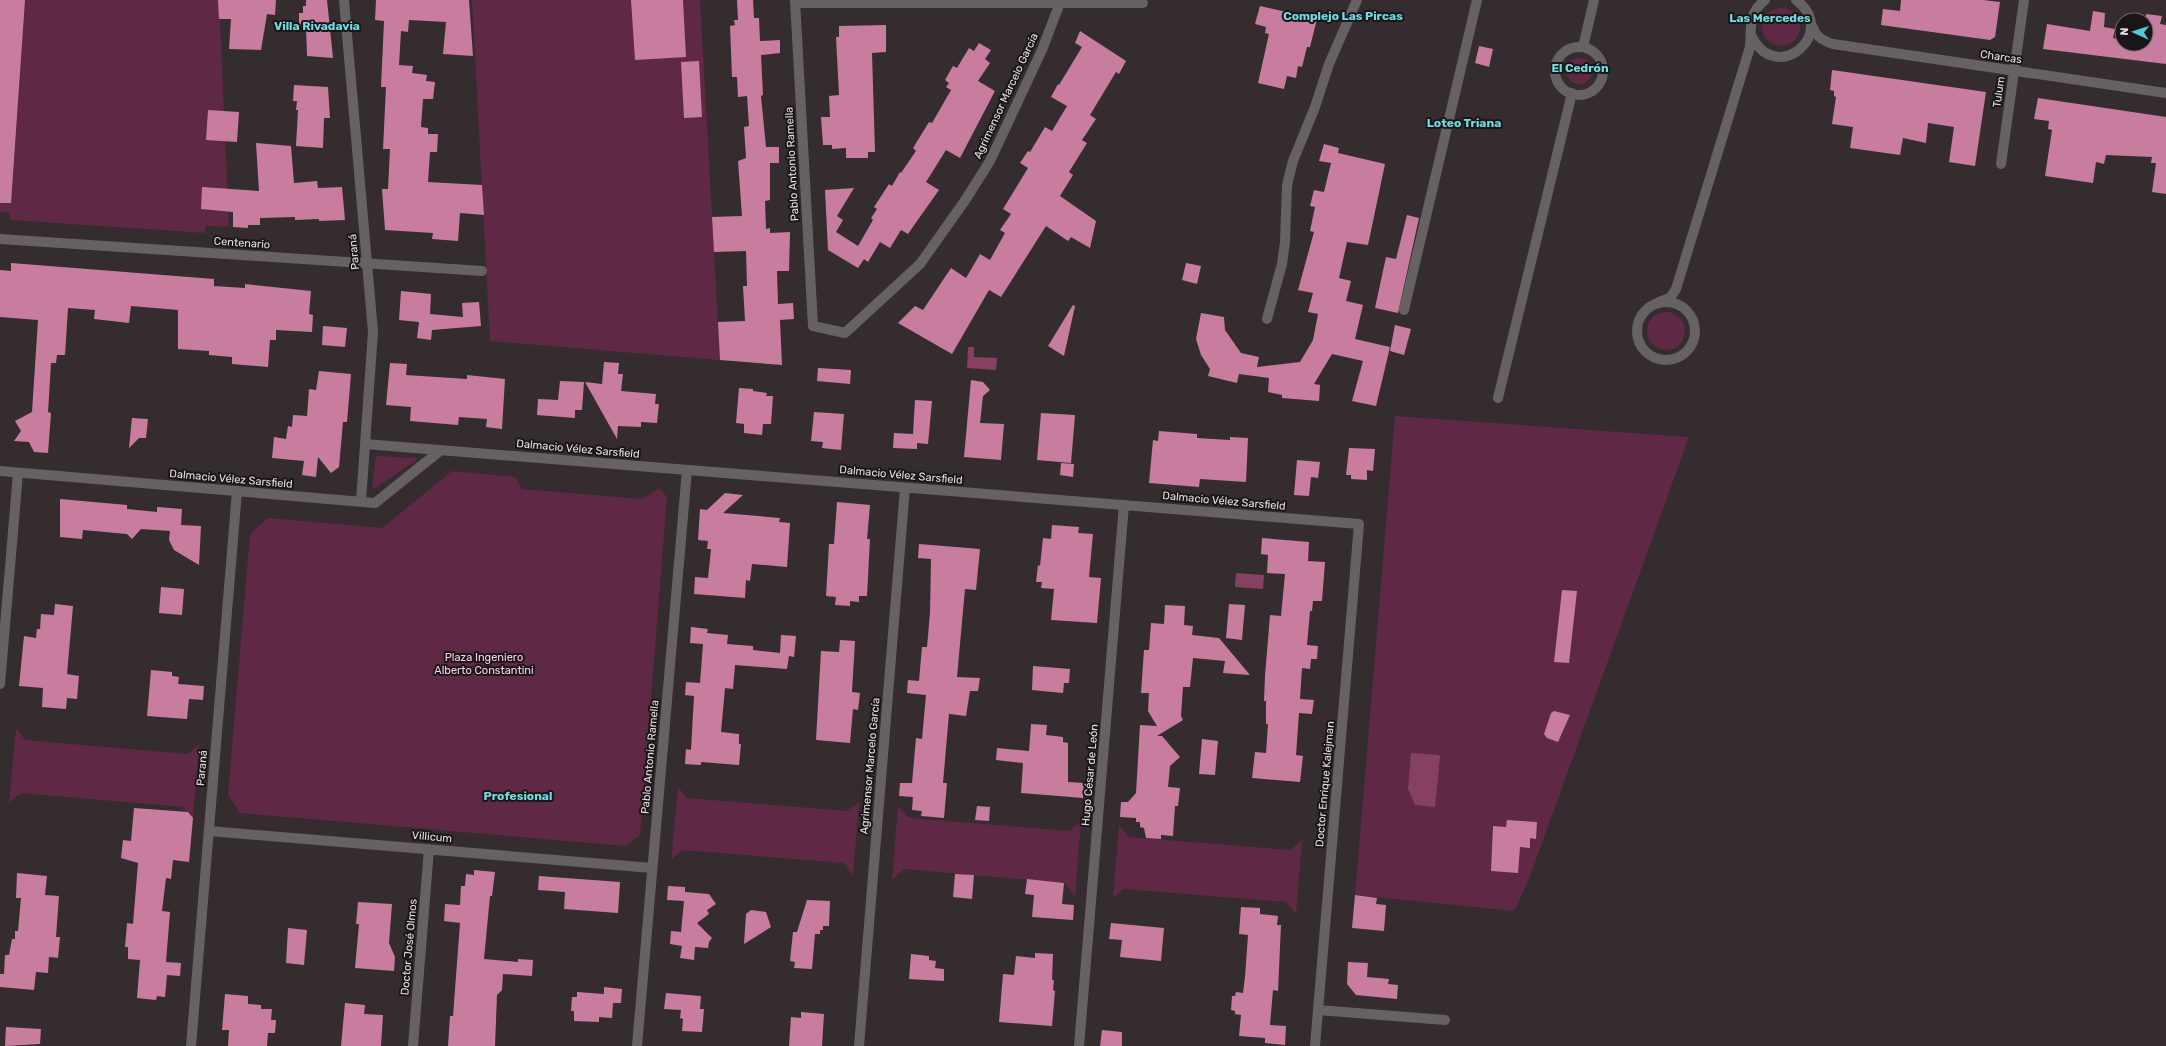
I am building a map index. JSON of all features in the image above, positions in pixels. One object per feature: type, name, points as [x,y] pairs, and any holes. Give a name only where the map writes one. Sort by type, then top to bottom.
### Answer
[{"type":"street","name":"Paraná","points":[[344,0],[373,332],[361,502]]},
{"type":"street","points":[[1268,319],[1282,264],[1285,242],[1285,201],[1290,173],[1315,107],[1329,64],[1356,0]]},
{"type":"street","points":[[1404,310],[1477,0]]},
{"type":"street","points":[[1583,47],[1594,0]]},
{"type":"street","points":[[1796,0],[1808,13],[1817,36],[1828,43]]},
{"type":"street","name":"Tulum","points":[[2002,164],[2024,0]]},
{"type":"street","points":[[796,1],[1061,1],[1143,3]]},
{"type":"street","name":"Pablo Antonio Ramella","points":[[796,1],[813,326]]},
{"type":"street","name":"Agrimensor Marcelo García","points":[[813,326],[845,334],[920,264],[990,161],[1042,50],[1061,1]]},
{"type":"street","points":[[1676,289],[1678,300],[1695,324],[1696,333],[1694,342],[1682,356],[1674,359],[1660,359],[1648,353],[1642,347],[1637,329],[1644,312],[1659,302],[1670,298],[1676,289],[1744,66],[1751,35],[1752,15],[1763,1]]},
{"type":"street","points":[[1801,50],[1811,33],[1811,23]]},
{"type":"street","points":[[1751,35],[1756,44],[1765,53],[1782,57],[1792,55],[1812,44],[1828,43]]},
{"type":"street","name":"Charcas","points":[[1828,43],[2166,93]]},
{"type":"street","points":[[1583,47],[1592,51],[1599,58],[1602,67],[1602,77],[1598,86],[1590,92],[1580,95],[1572,93],[1562,88],[1557,79],[1555,69],[1558,60],[1564,52],[1573,48],[1583,47]]},
{"type":"street","points":[[1744,66],[1752,58],[1765,53]]},
{"type":"street","points":[[1498,398],[1572,93]]},
{"type":"street","name":"Centenario","points":[[0,239],[482,271]]},
{"type":"street","points":[[1659,302],[1677,304],[1685,308]]},
{"type":"street","name":"Dalmacio Vélez Sarsfield","points":[[365,444],[1359,524]]},
{"type":"street","name":"Dalmacio Vélez Sarsfield","points":[[0,471],[375,503],[441,450]]},
{"type":"street","name":"Pablo Antonio Ramella","points":[[637,1046],[687,470]]},
{"type":"street","points":[[0,684],[18,473]]},
{"type":"street","name":"Agrimensor Marcelo García","points":[[859,1046],[905,488]]},
{"type":"street","name":"Paraná","points":[[191,1046],[237,491]]},
{"type":"street","name":"Hugo César de León","points":[[1079,1046],[1124,505]]},
{"type":"street","name":"Doctor Enrique Kalejman","points":[[1315,1046],[1359,524]]},
{"type":"street","name":"Villicum","points":[[209,831],[652,868]]},
{"type":"street","name":"Doctor José Olmos","points":[[413,1046],[429,849]]},
{"type":"street","points":[[1318,1010],[1445,1020]]},
{"type":"green space","points":[[0,0],[219,0],[229,227],[206,226],[205,233],[10,220],[10,213],[0,212]]},
{"type":"green space","points":[[472,0],[700,0],[720,360],[490,341]]},
{"type":"green space","points":[[1777,8],[1785,8],[1792,11],[1797,16],[1800,27],[1797,38],[1792,43],[1785,46],[1777,46],[1770,43],[1765,38],[1762,31],[1762,23],[1765,16],[1770,11]]},
{"type":"green space","points":[[1579,58],[1588,62],[1592,71],[1588,80],[1579,84],[1570,80],[1566,71],[1570,62]]},
{"type":"green space","points":[[1662,312],[1670,312],[1677,315],[1682,320],[1685,331],[1682,342],[1677,347],[1670,350],[1662,350],[1655,347],[1650,342],[1647,335],[1647,327],[1650,320],[1655,315]]},
{"type":"green space","points":[[1395,416],[1689,437],[1529,879],[1514,911],[1355,895]]},
{"type":"green space","points":[[376,456],[415,458],[417,460],[374,489],[372,487]]},
{"type":"green space","name":"Plaza Ingeniero Alberto Constantini","points":[[452,471],[515,477],[522,489],[642,499],[659,488],[667,497],[640,835],[626,846],[240,813],[228,795],[250,534],[268,518],[382,528]]},
{"type":"green space","points":[[16,728],[25,740],[188,754],[199,745],[193,818],[183,807],[21,793],[9,803]]},
{"type":"green space","points":[[678,787],[687,798],[847,811],[859,802],[853,875],[843,863],[682,850],[671,860]]},
{"type":"green space","points":[[898,806],[908,817],[921,819],[1069,831],[1081,821],[1075,895],[1064,883],[904,869],[892,880]]},
{"type":"green space","points":[[1119,825],[1129,837],[1290,850],[1302,840],[1296,914],[1286,902],[1124,889],[1113,898]]},
{"type":"shaded area","points":[[968,347],[974,347],[974,357],[997,358],[996,370],[967,368]]},
{"type":"shaded area","points":[[1236,573],[1264,575],[1263,589],[1235,587]]},
{"type":"shaded area","points":[[1411,753],[1439,755],[1440,757],[1435,807],[1415,805],[1408,789]]},
{"type":"building","points":[[0,0],[25,0],[11,203],[0,203]]},
{"type":"building","points":[[218,0],[276,0],[275,15],[267,14],[261,50],[229,49],[231,19],[219,19]]},
{"type":"building","points":[[306,0],[327,0],[333,58],[307,56],[306,27],[299,27],[299,13],[303,13],[303,6],[306,6]]},
{"type":"building","points":[[376,0],[469,0],[473,56],[443,54],[446,22],[409,20],[408,32],[401,31],[399,65],[413,66],[412,73],[427,75],[426,81],[435,82],[433,99],[423,99],[421,127],[428,128],[428,134],[438,134],[437,152],[430,152],[428,182],[482,185],[484,215],[460,213],[458,241],[432,239],[433,233],[385,230],[382,189],[388,189],[390,149],[383,149],[386,87],[381,87],[384,21],[375,20]]},
{"type":"building","points":[[631,0],[683,0],[686,57],[635,60]]},
{"type":"building","points":[[737,0],[753,0],[754,18],[759,18],[760,41],[780,40],[780,53],[761,55],[763,95],[761,96],[766,147],[779,147],[779,163],[770,163],[770,200],[765,201],[766,229],[770,228],[770,233],[790,232],[789,271],[777,271],[778,304],[793,303],[794,319],[780,320],[782,365],[720,360],[718,322],[745,321],[743,286],[747,286],[746,251],[714,252],[712,217],[742,216],[738,161],[746,158],[744,127],[749,126],[747,96],[738,97],[737,77],[732,77],[730,26],[735,25],[734,20],[738,20]]},
{"type":"building","points":[[1901,0],[1983,0],[2000,2],[1995,37],[1990,40],[1881,25],[1883,9],[1900,11]]},
{"type":"building","points":[[1260,6],[1317,19],[1310,47],[1307,47],[1302,67],[1298,66],[1296,78],[1287,76],[1284,89],[1258,83],[1269,34],[1265,33],[1266,27],[1255,24]]},
{"type":"building","points":[[2093,11],[2105,13],[2104,27],[2114,29],[2114,52],[2154,52],[2154,15],[2162,16],[2160,24],[2166,25],[2166,64],[2043,49],[2047,24],[2090,31]]},
{"type":"building","points":[[886,25],[886,52],[872,53],[875,152],[868,152],[868,158],[846,158],[846,148],[832,149],[832,145],[823,145],[821,117],[830,117],[829,96],[839,95],[836,37],[839,37],[839,26]]},
{"type":"building","points":[[1080,31],[1126,61],[1119,74],[1116,72],[1090,115],[1096,119],[1082,140],[1087,143],[1069,172],[1073,175],[1060,196],[1096,221],[1090,248],[1071,237],[1068,241],[1046,226],[1001,297],[989,290],[952,354],[898,323],[915,306],[923,310],[951,268],[966,278],[980,254],[990,260],[1005,233],[1000,230],[1011,214],[1003,209],[1028,168],[1020,163],[1028,151],[1030,152],[1045,127],[1052,131],[1067,106],[1051,97],[1082,47],[1075,43]]},
{"type":"building","points":[[979,43],[991,50],[985,59],[990,63],[978,81],[995,91],[960,158],[946,150],[926,182],[939,190],[908,234],[901,230],[890,248],[880,242],[868,262],[864,259],[858,268],[828,250],[825,190],[854,188],[837,216],[843,220],[836,232],[858,246],[873,220],[871,218],[877,209],[874,207],[889,184],[892,186],[900,172],[901,173],[916,151],[913,148],[929,122],[932,123],[951,90],[946,87],[949,83],[945,80],[953,66],[957,68],[969,48],[974,51]]},
{"type":"building","points":[[1479,46],[1493,49],[1489,67],[1475,63]]},
{"type":"building","points":[[699,61],[702,117],[684,118],[681,62]]},
{"type":"building","points":[[1832,70],[1986,92],[1975,166],[1949,162],[1954,127],[1928,123],[1926,143],[1903,138],[1900,155],[1850,148],[1853,127],[1832,124],[1836,97],[1834,96],[1834,91],[1830,90]]},
{"type":"building","points":[[294,85],[328,87],[330,118],[324,118],[323,148],[296,146],[298,110],[296,110],[297,101],[293,101]]},
{"type":"building","points":[[2038,98],[2166,117],[2166,194],[2152,192],[2156,163],[2151,163],[2152,157],[2106,155],[2104,164],[2096,162],[2093,183],[2045,176],[2052,130],[2048,129],[2049,121],[2034,119]]},
{"type":"building","points":[[208,110],[239,112],[237,142],[206,140]]},
{"type":"building","points":[[256,143],[291,146],[294,183],[317,181],[318,188],[342,187],[345,220],[295,220],[295,217],[260,218],[260,225],[248,225],[248,228],[233,227],[233,212],[201,209],[202,187],[259,191]]},
{"type":"building","points":[[1324,144],[1339,148],[1338,153],[1385,164],[1368,245],[1347,242],[1339,278],[1351,281],[1346,301],[1363,305],[1355,339],[1390,347],[1376,406],[1352,401],[1363,361],[1332,354],[1314,384],[1320,385],[1319,401],[1282,398],[1282,395],[1268,392],[1269,378],[1239,374],[1237,383],[1208,376],[1210,369],[1201,355],[1196,339],[1201,313],[1224,317],[1225,330],[1241,353],[1259,357],[1257,367],[1300,362],[1313,340],[1318,314],[1308,312],[1313,293],[1298,290],[1314,232],[1310,231],[1315,207],[1310,206],[1314,190],[1324,192],[1331,163],[1319,161]]},
{"type":"building","points":[[1407,215],[1419,218],[1398,313],[1375,308],[1386,257],[1396,259]]},
{"type":"building","points":[[11,263],[214,279],[214,286],[245,288],[245,284],[311,291],[309,314],[313,315],[312,332],[276,330],[276,340],[270,340],[268,367],[232,364],[232,357],[209,355],[209,351],[178,349],[178,310],[131,306],[129,323],[94,319],[95,310],[68,308],[65,355],[57,355],[56,363],[51,363],[48,412],[51,413],[48,453],[34,452],[29,442],[14,441],[21,431],[15,421],[32,412],[38,320],[0,317],[0,270],[11,271]]},
{"type":"building","points":[[1186,263],[1201,266],[1197,284],[1182,280]]},
{"type":"building","points":[[401,291],[431,294],[430,314],[463,317],[462,303],[479,302],[481,326],[432,330],[431,340],[417,338],[419,322],[399,320]]},
{"type":"building","points":[[1073,305],[1075,306],[1064,356],[1048,346]]},
{"type":"building","points":[[1395,325],[1411,329],[1404,355],[1390,351]]},
{"type":"building","points":[[323,326],[347,328],[345,347],[322,345]]},
{"type":"building","points":[[604,362],[619,363],[618,374],[623,374],[621,391],[656,394],[655,404],[659,404],[657,423],[641,422],[641,427],[618,426],[617,439],[585,382],[602,384]]},
{"type":"building","points":[[390,363],[407,364],[406,375],[467,379],[467,375],[505,379],[502,429],[486,427],[487,419],[459,417],[458,425],[410,421],[411,407],[386,405]]},
{"type":"building","points":[[818,368],[851,370],[850,384],[817,381]]},
{"type":"building","points":[[319,371],[351,374],[347,422],[343,422],[339,467],[331,473],[318,457],[316,477],[302,475],[304,461],[272,458],[274,437],[286,439],[288,426],[292,427],[293,415],[307,416],[309,389],[316,390]]},
{"type":"building","points":[[971,380],[983,382],[990,390],[983,396],[980,423],[1004,424],[1001,460],[964,457]]},
{"type":"building","points":[[560,381],[584,382],[582,410],[575,410],[575,418],[537,415],[538,399],[558,400]]},
{"type":"building","points":[[739,388],[753,389],[753,391],[767,393],[766,396],[773,396],[771,424],[763,424],[762,435],[744,433],[744,424],[736,423]]},
{"type":"building","points":[[915,400],[932,401],[928,444],[917,443],[917,449],[893,448],[894,433],[913,434]]},
{"type":"building","points":[[814,412],[844,414],[841,450],[822,448],[823,442],[811,441]]},
{"type":"building","points":[[1041,413],[1075,415],[1071,463],[1037,460]]},
{"type":"building","points":[[132,418],[148,419],[146,438],[139,438],[129,448]]},
{"type":"building","points":[[1159,431],[1197,434],[1197,438],[1230,440],[1230,437],[1248,438],[1246,482],[1200,479],[1199,487],[1149,483],[1153,440],[1158,441]]},
{"type":"building","points":[[1349,448],[1375,449],[1373,471],[1367,470],[1367,480],[1351,479],[1351,475],[1346,475]]},
{"type":"building","points":[[1297,460],[1320,462],[1318,478],[1311,477],[1309,496],[1294,495]]},
{"type":"building","points":[[1061,463],[1074,464],[1073,477],[1060,475]]},
{"type":"building","points":[[725,493],[743,495],[723,513],[780,518],[779,522],[790,523],[787,567],[752,564],[750,581],[746,580],[745,598],[694,594],[695,577],[708,578],[711,549],[707,549],[708,541],[698,540],[700,509],[707,510]]},
{"type":"building","points":[[60,499],[127,505],[127,509],[157,512],[157,507],[182,509],[181,525],[201,526],[199,565],[174,550],[169,540],[170,531],[141,529],[132,539],[127,534],[83,530],[82,539],[60,537]]},
{"type":"building","points":[[837,502],[870,505],[867,539],[870,539],[867,596],[859,596],[859,602],[850,601],[850,606],[835,605],[836,597],[826,596],[829,544],[834,544]]},
{"type":"building","points":[[1052,525],[1079,527],[1078,533],[1093,534],[1089,577],[1101,578],[1097,623],[1051,620],[1054,589],[1041,588],[1042,582],[1036,582],[1038,565],[1040,566],[1043,538],[1051,539]]},
{"type":"building","points":[[1262,538],[1309,542],[1308,561],[1325,562],[1322,601],[1313,601],[1312,611],[1310,611],[1307,645],[1318,646],[1317,659],[1311,659],[1310,669],[1302,668],[1300,699],[1314,700],[1312,714],[1299,713],[1296,755],[1303,756],[1300,782],[1252,778],[1255,752],[1266,753],[1268,724],[1266,724],[1266,701],[1264,701],[1270,615],[1281,616],[1285,574],[1267,573],[1268,555],[1261,554]]},
{"type":"building","points":[[919,544],[980,549],[976,590],[965,589],[957,677],[980,678],[978,691],[970,691],[966,716],[949,714],[943,783],[947,783],[944,818],[921,816],[922,811],[912,810],[913,797],[899,796],[900,783],[912,783],[916,738],[922,739],[926,695],[907,693],[908,680],[919,681],[922,647],[927,647],[930,613],[931,559],[918,558]]},
{"type":"building","points":[[161,587],[184,589],[182,615],[159,613]]},
{"type":"building","points":[[1562,590],[1577,591],[1569,663],[1554,662]]},
{"type":"building","points":[[55,604],[73,606],[67,674],[79,676],[77,699],[67,698],[66,709],[42,707],[43,688],[19,686],[24,636],[36,638],[37,629],[40,629],[41,614],[54,615]]},
{"type":"building","points":[[1229,604],[1245,605],[1242,640],[1226,638]]},
{"type":"building","points":[[1165,605],[1185,606],[1184,625],[1193,626],[1192,635],[1219,638],[1250,675],[1223,673],[1225,661],[1193,658],[1190,687],[1183,687],[1181,716],[1183,720],[1157,736],[1162,736],[1180,757],[1170,766],[1168,787],[1180,788],[1178,806],[1175,806],[1173,836],[1161,835],[1161,839],[1146,838],[1144,828],[1140,827],[1140,822],[1136,822],[1136,818],[1120,817],[1121,802],[1128,802],[1136,793],[1140,725],[1157,726],[1148,711],[1149,693],[1141,693],[1144,650],[1149,650],[1151,623],[1164,624]]},
{"type":"building","points":[[691,627],[708,629],[707,633],[728,635],[727,644],[753,646],[753,650],[780,653],[781,635],[796,636],[794,657],[789,656],[787,669],[735,665],[733,689],[725,688],[721,732],[739,734],[739,744],[741,744],[739,765],[701,762],[701,765],[685,764],[686,749],[691,750],[694,696],[685,695],[686,682],[700,683],[703,644],[690,643]]},
{"type":"building","points":[[840,640],[855,641],[852,692],[860,693],[858,710],[853,709],[850,743],[816,740],[821,651],[839,652]]},
{"type":"building","points":[[1033,666],[1070,669],[1069,683],[1064,683],[1063,693],[1032,690]]},
{"type":"building","points":[[151,670],[172,672],[172,676],[179,677],[178,684],[204,686],[203,700],[189,699],[187,719],[147,716]]},
{"type":"building","points":[[1554,711],[1570,715],[1558,742],[1547,738],[1544,734],[1551,713]]},
{"type":"building","points":[[1031,724],[1047,725],[1046,735],[1063,737],[1063,742],[1068,743],[1068,782],[1084,783],[1083,798],[1021,793],[1023,763],[996,760],[997,748],[1029,751]]},
{"type":"building","points":[[1202,739],[1218,741],[1215,775],[1199,774]]},
{"type":"building","points":[[977,806],[990,807],[989,821],[975,820]]},
{"type":"building","points":[[134,808],[188,812],[193,818],[189,862],[173,860],[171,879],[166,878],[162,911],[170,912],[166,962],[181,963],[180,976],[167,975],[165,997],[157,996],[156,1000],[137,998],[140,960],[128,959],[128,947],[125,947],[127,923],[133,924],[138,863],[121,858],[123,840],[131,841]]},
{"type":"building","points":[[1507,820],[1537,822],[1536,839],[1530,838],[1530,848],[1520,847],[1518,873],[1491,871],[1493,826],[1506,827]]},
{"type":"building","points":[[474,870],[495,872],[492,896],[490,896],[484,959],[518,962],[518,959],[533,960],[532,976],[503,974],[502,990],[497,995],[495,1046],[448,1046],[450,1016],[453,1016],[460,923],[444,921],[445,904],[460,905],[461,886],[465,886],[466,874],[474,875]]},
{"type":"building","points":[[17,873],[47,876],[45,895],[59,896],[56,937],[60,937],[58,958],[49,957],[48,973],[36,972],[34,990],[0,987],[0,974],[4,974],[5,955],[9,955],[12,939],[15,939],[15,931],[18,931],[21,898],[16,898]]},
{"type":"building","points":[[955,874],[974,875],[972,899],[953,897]]},
{"type":"building","points":[[539,876],[620,882],[618,913],[564,909],[565,892],[538,890]]},
{"type":"building","points":[[1027,879],[1064,883],[1062,904],[1074,905],[1073,920],[1032,917],[1034,895],[1025,894]]},
{"type":"building","points":[[668,886],[685,887],[685,892],[709,894],[716,904],[707,910],[709,914],[697,923],[712,938],[709,942],[708,948],[695,947],[694,960],[680,958],[682,946],[670,944],[671,931],[681,932],[684,901],[667,900]]},
{"type":"building","points":[[1355,895],[1377,898],[1376,904],[1386,905],[1384,931],[1352,928]]},
{"type":"building","points":[[807,900],[830,901],[829,926],[823,926],[823,930],[820,930],[820,934],[815,934],[812,969],[794,968],[795,962],[790,961],[793,932],[797,932]]},
{"type":"building","points":[[358,902],[392,904],[389,943],[395,957],[394,971],[355,968],[359,924],[356,924]]},
{"type":"building","points":[[1241,907],[1260,908],[1260,914],[1278,916],[1277,925],[1281,925],[1278,991],[1273,990],[1270,1025],[1286,1026],[1285,1045],[1265,1043],[1265,1038],[1239,1036],[1241,1015],[1235,1014],[1235,1011],[1231,1010],[1232,996],[1235,996],[1236,992],[1243,993],[1245,977],[1248,935],[1239,934]]},
{"type":"building","points":[[751,910],[766,912],[771,927],[744,944],[746,914]]},
{"type":"building","points":[[1111,923],[1164,928],[1161,961],[1120,957],[1122,940],[1109,939]]},
{"type":"building","points":[[288,928],[307,930],[304,965],[286,963]]},
{"type":"building","points":[[1035,953],[1053,954],[1052,980],[1054,980],[1053,990],[1055,991],[1052,1026],[999,1022],[1003,974],[1014,975],[1016,956],[1035,958]]},
{"type":"building","points":[[911,954],[929,956],[929,960],[936,961],[935,968],[944,969],[944,981],[909,979]]},
{"type":"building","points":[[1348,962],[1368,963],[1367,977],[1389,979],[1388,984],[1398,985],[1397,999],[1356,995],[1347,984]]},
{"type":"building","points":[[604,987],[622,989],[621,1003],[613,1003],[612,1018],[599,1017],[599,1022],[574,1021],[574,1011],[571,1011],[572,997],[577,997],[577,992],[604,994]]},
{"type":"building","points":[[666,993],[701,996],[700,1009],[704,1009],[702,1032],[682,1031],[683,1019],[680,1018],[681,1010],[664,1009]]},
{"type":"building","points":[[225,994],[248,996],[248,1004],[261,1005],[261,1009],[272,1009],[271,1020],[276,1020],[275,1033],[268,1033],[267,1046],[228,1046],[229,1030],[222,1030]]},
{"type":"building","points":[[345,1003],[365,1005],[364,1014],[383,1015],[381,1046],[341,1046]]},
{"type":"building","points":[[801,1012],[824,1014],[822,1046],[789,1046],[791,1017],[801,1018]]},
{"type":"building","points":[[6,1027],[41,1029],[40,1044],[5,1046]]},
{"type":"building","points":[[1102,1030],[1122,1032],[1122,1046],[1100,1046]]},
{"type":"district","name":"Complejo Las Pircas","points":[[1343,16]]},
{"type":"district","name":"Las Mercedes","points":[[1770,18]]},
{"type":"district","name":"Villa Rivadavia","points":[[317,26]]},
{"type":"district","name":"El Cedrón","points":[[1580,68]]},
{"type":"district","name":"Loteo Triana","points":[[1464,123]]},
{"type":"district","name":"Profesional","points":[[518,796]]}]
